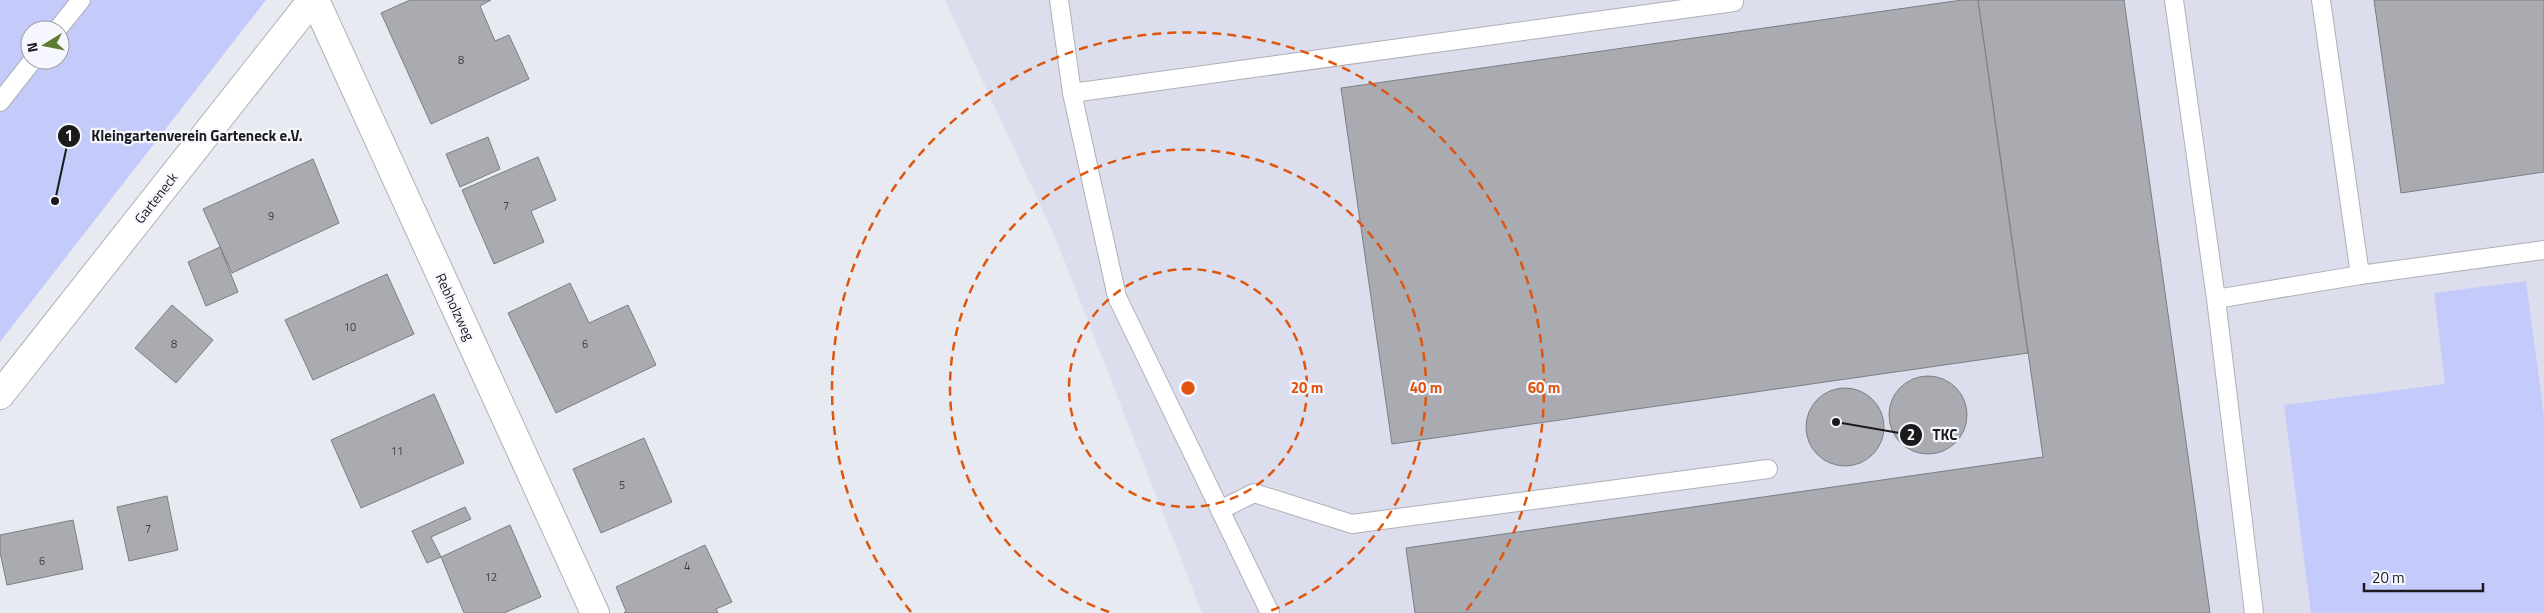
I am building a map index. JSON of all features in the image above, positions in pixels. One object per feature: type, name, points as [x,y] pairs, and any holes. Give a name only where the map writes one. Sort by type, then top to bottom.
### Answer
[{"type":"street","name":"Garteneck","points":[[0,395],[313,0]]},
{"type":"street","name":"Rebholzweg","points":[[313,0],[595,613]]},
{"type":"lane","points":[[65,20],[80,0]]},
{"type":"lane","points":[[1059,0],[1072,93],[1117,297],[1270,613]]},
{"type":"lane","points":[[2174,0],[2216,299],[2254,613]]},
{"type":"lane","points":[[2321,0],[2360,275]]},
{"type":"lane","points":[[1072,93],[1734,2]]},
{"type":"lane","points":[[0,102],[25,70]]},
{"type":"lane","points":[[2216,299],[2360,275],[2544,250]]},
{"type":"lane","points":[[1220,510],[1254,492],[1352,524],[1768,469]]},
{"type":"shaded area","points":[[0,0],[266,0],[0,342]]},
{"type":"shaded area","points":[[945,0],[2544,0],[2544,613],[1202,613],[1055,237]]},
{"type":"shaded area","points":[[2526,281],[2544,416],[2544,613],[2311,613],[2284,405],[2445,384],[2434,293]]},
{"type":"building","points":[[410,0],[491,0],[480,6],[495,41],[509,35],[529,79],[431,124],[381,13]]},
{"type":"building","points":[[1962,0],[1978,0],[2028,353],[1392,444],[1341,88]]},
{"type":"building","points":[[1978,0],[2124,0],[2210,613],[1415,613],[1406,548],[2043,457]]},
{"type":"building","points":[[2374,0],[2544,0],[2544,172],[2401,193]]},
{"type":"building","points":[[488,137],[500,169],[460,187],[446,154]]},
{"type":"building","points":[[538,157],[556,200],[531,211],[544,242],[494,264],[462,190]]},
{"type":"building","points":[[313,159],[339,223],[232,273],[203,209]]},
{"type":"building","points":[[220,247],[238,292],[206,306],[188,262]]},
{"type":"building","points":[[387,274],[414,334],[313,380],[285,320]]},
{"type":"building","points":[[570,283],[589,323],[628,305],[656,365],[556,413],[508,313]]},
{"type":"building","points":[[172,305],[213,340],[176,383],[135,348]]},
{"type":"building","points":[[1928,376],[1943,379],[1960,393],[1964,400],[1967,415],[1964,430],[1950,447],[1943,451],[1928,454],[1913,451],[1896,437],[1892,430],[1889,415],[1892,400],[1906,383],[1913,379]]},
{"type":"building","points":[[1845,388],[1860,391],[1877,405],[1881,412],[1884,427],[1881,442],[1867,459],[1860,463],[1845,466],[1830,463],[1813,449],[1809,442],[1806,427],[1809,412],[1823,395],[1830,391]]},
{"type":"building","points":[[434,394],[464,463],[361,508],[331,440]]},
{"type":"building","points":[[644,438],[672,502],[601,533],[573,469]]},
{"type":"building","points":[[167,496],[178,550],[129,561],[117,507]]},
{"type":"building","points":[[465,507],[471,519],[431,537],[441,557],[427,563],[412,531]]},
{"type":"building","points":[[73,520],[83,569],[7,585],[0,552],[0,535]]},
{"type":"building","points":[[510,525],[541,597],[504,613],[464,613],[441,557]]},
{"type":"building","points":[[705,545],[732,602],[716,609],[718,613],[624,613],[626,611],[616,587]]},
{"type":"place","name":"Kleingartenverein Garteneck e.V.","points":[[55,201]]},
{"type":"place","name":"TKC","points":[[1836,422]]}]
